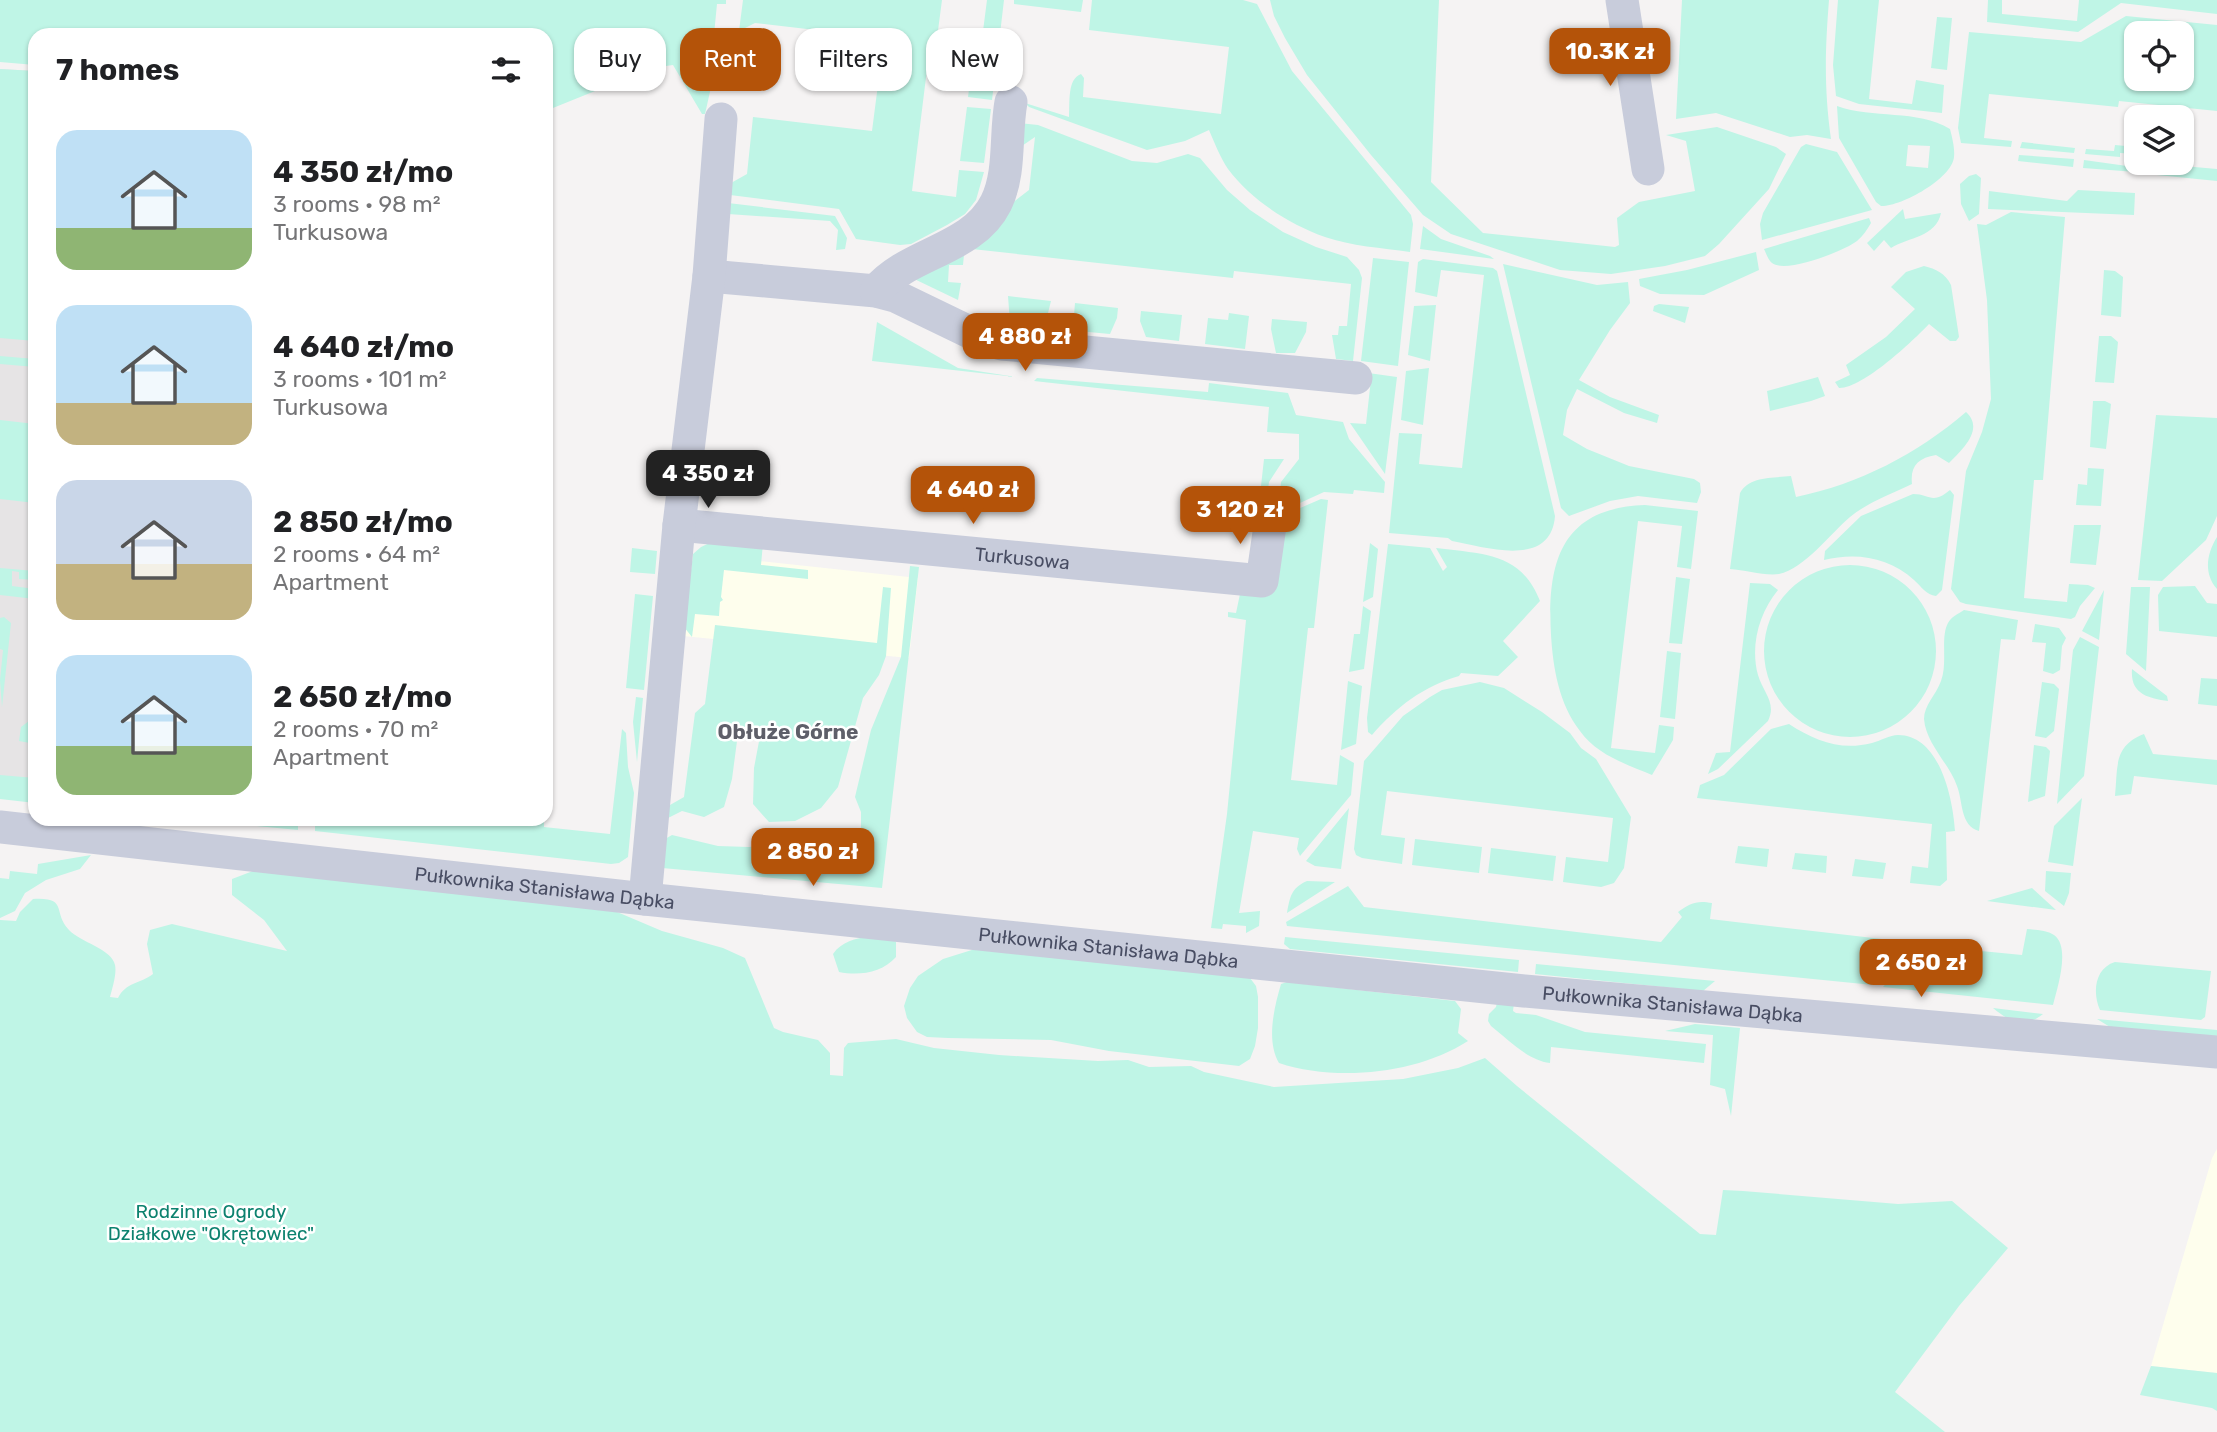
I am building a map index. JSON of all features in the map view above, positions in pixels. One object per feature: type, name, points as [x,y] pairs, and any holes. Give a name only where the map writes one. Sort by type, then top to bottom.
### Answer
[{"type":"street","points":[[1622,0],[1648,169]]},
{"type":"street","points":[[876,291],[884,281],[967,235],[988,215],[996,202],[1002,182],[1011,102]]},
{"type":"street","points":[[645,899],[679,525],[709,276],[721,119]]},
{"type":"street","points":[[709,276],[876,291],[895,296],[986,340],[1002,344],[1356,379]]},
{"type":"street","name":"Turkusowa","points":[[679,525],[1262,581],[1271,519]]},
{"type":"street","name":"Pułkownika Stanisława Dąbka","points":[[0,827],[645,899],[1524,991],[2217,1052]]},
{"type":"shaded area","points":[[0,69],[28,71],[28,793],[0,790]]},
{"type":"shaded area","points":[[693,554],[918,578],[909,658],[683,636]]},
{"type":"shaded area","points":[[2217,1149],[2217,1373],[2151,1366],[2212,1158]]},
{"type":"green space","points":[[0,0],[726,0],[726,4],[717,4],[715,28],[680,28],[680,77],[673,65],[666,66],[666,28],[574,28],[574,91],[595,91],[553,108],[553,28],[28,28],[28,64],[0,62]]},
{"type":"green space","points":[[743,0],[942,0],[938,28],[926,28],[926,77],[912,191],[956,197],[959,170],[984,172],[976,200],[965,214],[947,225],[911,244],[900,245],[856,239],[839,209],[730,195],[731,183],[747,174],[753,117],[872,131],[877,91],[912,91],[912,28],[798,28],[755,23],[739,28]]},
{"type":"green space","points":[[987,0],[1004,0],[1001,28],[983,28]]},
{"type":"green space","points":[[1014,0],[1083,0],[1081,12],[1014,4]]},
{"type":"green space","points":[[1092,0],[1243,0],[1257,4],[1292,71],[1411,215],[1413,224],[1410,252],[1335,240],[1311,232],[1285,218],[1259,201],[1237,180],[1222,160],[1209,130],[1185,141],[1147,150],[1029,107],[1025,103],[1069,117],[1071,86],[1081,74],[1084,78],[1083,97],[1221,114],[1229,47],[1089,30]]},
{"type":"green space","points":[[1270,0],[1439,0],[1431,182],[1483,233],[1615,247],[1619,245],[1617,218],[1639,202],[1695,191],[1686,141],[1666,135],[1717,127],[1776,147],[1786,154],[1769,189],[1705,256],[1665,266],[1611,274],[1560,270],[1451,234],[1423,215],[1307,75],[1274,16]]},
{"type":"green space","points":[[1682,0],[1829,0],[1826,70],[1831,139],[1807,135],[1790,137],[1716,113],[1676,119]]},
{"type":"green space","points":[[1838,0],[1879,0],[1869,99],[1912,104],[1916,80],[1944,85],[1942,113],[1859,104],[1836,96],[1833,65]]},
{"type":"green space","points":[[1988,0],[2002,0],[2002,14],[2077,21],[2079,0],[2217,0],[2217,14],[2121,3],[2078,32],[1987,22]]},
{"type":"green space","points":[[2126,16],[2177,21],[2124,21],[2124,91],[2194,91],[2194,23],[2217,25],[2217,111],[2194,109],[2194,105],[2119,101],[2118,107],[1989,94],[1984,138],[2012,141],[2011,147],[1961,143],[1958,128],[1969,32],[2081,42]]},
{"type":"green space","points":[[1937,17],[1952,18],[1947,70],[1931,68]]},
{"type":"green space","points":[[0,69],[28,71],[28,340],[0,338]]},
{"type":"green space","points":[[688,91],[710,91],[705,114],[702,114]]},
{"type":"green space","points":[[969,91],[993,91],[992,100],[968,97]]},
{"type":"green space","points":[[1837,106],[1909,116],[1950,129],[1954,157],[1944,174],[1924,190],[1900,202],[1881,206],[1876,202],[1839,138]],"holes":[[[1908,145],[1930,146],[1928,168],[1906,166]]]},
{"type":"green space","points":[[967,107],[991,109],[984,163],[960,161]]},
{"type":"green space","points":[[1019,123],[1038,125],[1132,161],[1157,163],[1188,154],[1200,158],[1227,190],[1250,210],[1283,232],[1347,257],[1359,270],[1362,278],[1353,361],[1336,359],[1332,335],[1338,335],[1339,326],[1347,326],[1351,284],[1234,271],[1233,278],[972,249],[1002,211],[1029,190],[1035,137],[1016,150]]},
{"type":"green space","points":[[2022,142],[2075,148],[2074,153],[2020,148]]},
{"type":"green space","points":[[1806,144],[1837,152],[1872,210],[1762,240],[1760,224],[1763,213],[1801,147]]},
{"type":"green space","points":[[2115,145],[2124,146],[2124,153],[2120,153],[2120,157],[2085,154],[2086,149],[2114,151]]},
{"type":"green space","points":[[2019,155],[2074,159],[2073,167],[2018,161]]},
{"type":"green space","points":[[2084,160],[2124,166],[2124,171],[2083,168]]},
{"type":"green space","points":[[2194,167],[2217,169],[2217,181],[2157,175],[2194,175]]},
{"type":"green space","points":[[1976,174],[1981,178],[1979,214],[1969,221],[1961,204],[1960,184]]},
{"type":"green space","points":[[2078,190],[2135,193],[2134,215],[1988,209],[1989,191],[2067,201]]},
{"type":"green space","points":[[728,203],[835,216],[847,238],[845,249],[836,250],[838,230],[830,221],[728,214]]},
{"type":"green space","points":[[1903,209],[1905,219],[1941,213],[1934,227],[1928,232],[1891,248],[1884,240],[1874,251],[1867,243]]},
{"type":"green space","points":[[2011,212],[2065,217],[2043,480],[2034,480],[2024,598],[2067,602],[2069,584],[2095,588],[2071,619],[1966,604],[1960,602],[1951,589],[1966,471],[1982,432],[1991,399],[1987,300],[1977,224],[1986,225]]},
{"type":"green space","points":[[1869,218],[1871,223],[1857,241],[1802,264],[1779,266],[1771,262],[1764,249]]},
{"type":"green space","points":[[1423,226],[1441,239],[1494,259],[1420,249]]},
{"type":"green space","points":[[965,245],[963,265],[949,265],[948,282],[961,283],[958,300],[908,276]]},
{"type":"green space","points":[[1756,252],[1759,270],[1704,295],[1660,294],[1640,286],[1639,279]]},
{"type":"green space","points":[[1373,258],[1409,262],[1398,366],[1361,361]]},
{"type":"green space","points":[[1423,259],[1493,268],[1497,271],[1555,516],[1551,533],[1542,543],[1529,549],[1498,550],[1448,538],[1389,533],[1399,433],[1422,434],[1419,464],[1462,468],[1484,275],[1441,270],[1437,297],[1415,292],[1418,262]]},
{"type":"green space","points":[[1503,264],[1597,285],[1628,282],[1630,303],[1579,380],[1610,397],[1659,415],[1657,423],[1624,413],[1577,389],[1567,410],[1563,435],[1587,449],[1629,466],[1694,479],[1700,483],[1701,492],[1697,503],[1638,496],[1610,501],[1569,516],[1561,508]]},
{"type":"green space","points":[[1924,266],[1940,272],[1951,285],[1959,337],[1956,341],[1950,341],[1929,324],[1873,373],[1861,381],[1839,388],[1835,382],[1850,375],[1846,365],[1886,337],[1915,309],[1891,287],[1906,272]]},
{"type":"green space","points":[[2104,270],[2115,271],[2123,277],[2121,317],[2101,315]]},
{"type":"green space","points":[[1008,296],[1051,301],[1045,325],[1010,323]]},
{"type":"green space","points":[[1075,303],[1118,308],[1110,334],[1078,331],[1074,315]]},
{"type":"green space","points":[[1659,304],[1689,307],[1685,323],[1653,311],[1654,306]]},
{"type":"green space","points":[[1436,305],[1430,361],[1408,355],[1414,306]]},
{"type":"green space","points":[[1141,311],[1182,315],[1179,341],[1146,337],[1140,321]]},
{"type":"green space","points":[[1229,313],[1249,316],[1245,349],[1205,344],[1208,318],[1228,320]]},
{"type":"green space","points":[[1272,319],[1307,322],[1306,332],[1295,353],[1276,353],[1271,329]]},
{"type":"green space","points":[[877,322],[958,368],[1016,377],[872,361]]},
{"type":"green space","points":[[2099,336],[2111,336],[2118,342],[2114,383],[2095,382]]},
{"type":"green space","points":[[0,356],[28,358],[28,366],[0,364]]},
{"type":"green space","points":[[1429,368],[1423,425],[1401,420],[1406,371]]},
{"type":"green space","points":[[1361,372],[1397,377],[1385,474],[1350,423],[1366,424],[1371,379]]},
{"type":"green space","points":[[1818,377],[1825,396],[1770,411],[1767,391]]},
{"type":"green space","points":[[1037,378],[1208,392],[1209,383],[1288,393],[1296,415],[1343,422],[1349,439],[1385,482],[1384,493],[1354,490],[1353,494],[1324,492],[1278,513],[1281,482],[1299,459],[1299,434],[1267,432],[1269,407],[1034,381]]},
{"type":"green space","points":[[2093,401],[2111,404],[2106,449],[2090,447]]},
{"type":"green space","points":[[1966,412],[1973,425],[1972,432],[1965,446],[1949,463],[1936,455],[1924,458],[1916,464],[1912,472],[1912,484],[1857,512],[1798,565],[1779,574],[1730,569],[1740,493],[1749,483],[1791,476],[1796,497],[1842,484],[1907,454]]},
{"type":"green space","points":[[2156,415],[2217,418],[2217,516],[2206,540],[2162,581],[2138,580]]},
{"type":"green space","points":[[0,420],[28,423],[28,502],[0,499]]},
{"type":"green space","points":[[1264,459],[1284,459],[1269,482],[1259,559],[1253,558]]},
{"type":"green space","points":[[2088,468],[2104,469],[2101,506],[2076,505],[2078,484],[2087,485]]},
{"type":"green space","points":[[1950,490],[1954,495],[1942,590],[1936,596],[1927,592],[1904,572],[1883,561],[1860,557],[1824,560],[1825,551],[1861,516],[1913,494],[1935,498]]},
{"type":"green space","points":[[1321,499],[1328,500],[1314,628],[1308,628],[1291,780],[1337,785],[1340,755],[1354,763],[1351,795],[1300,856],[1297,849],[1299,838],[1253,831],[1239,913],[1260,911],[1259,926],[1246,933],[1246,926],[1223,924],[1222,929],[1211,928],[1227,814],[1246,620],[1228,617],[1228,612],[1236,613],[1240,594],[1277,518]]},
{"type":"green space","points":[[1645,505],[1698,511],[1691,569],[1677,567],[1682,526],[1638,521],[1611,748],[1655,753],[1659,725],[1674,727],[1673,740],[1652,775],[1603,753],[1587,739],[1573,720],[1558,685],[1553,660],[1550,609],[1557,563],[1565,544],[1577,528],[1594,516],[1617,508]]},
{"type":"green space","points":[[2074,525],[2101,525],[2096,565],[2070,563]]},
{"type":"green space","points":[[2217,537],[2217,589],[2210,576],[2208,563]]},
{"type":"green space","points":[[716,540],[763,543],[761,565],[808,570],[808,579],[724,570],[723,600],[720,602],[719,616],[695,614],[692,637],[684,627],[693,554]]},
{"type":"green space","points":[[1370,543],[1378,549],[1373,597],[1363,602]]},
{"type":"green space","points":[[1388,544],[1430,548],[1443,571],[1447,567],[1436,548],[1498,558],[1522,573],[1540,601],[1503,641],[1518,657],[1498,676],[1461,673],[1446,680],[1401,707],[1372,735],[1368,732],[1367,718]]},
{"type":"green space","points":[[632,548],[657,551],[655,574],[630,572]]},
{"type":"green space","points":[[1850,565],[1883,571],[1911,590],[1930,618],[1936,651],[1930,684],[1911,712],[1883,731],[1850,737],[1817,731],[1789,712],[1770,684],[1764,651],[1770,618],[1789,590],[1817,571]]},
{"type":"green space","points":[[910,566],[919,567],[882,888],[662,868],[665,839],[672,835],[718,846],[749,847],[847,843],[861,833],[861,812],[855,797],[871,730],[901,657]]},
{"type":"green space","points":[[0,568],[28,570],[28,580],[19,579],[19,572],[12,571],[12,586],[28,588],[28,598],[0,595]]},
{"type":"green space","points":[[1676,577],[1690,579],[1682,644],[1669,643]]},
{"type":"green space","points":[[1750,583],[1770,584],[1778,590],[1761,619],[1755,653],[1758,675],[1770,703],[1770,715],[1768,721],[1718,769],[1708,774],[1716,753],[1730,752]]},
{"type":"green space","points":[[2195,586],[2207,603],[2217,604],[2217,637],[2159,631],[2158,595],[2163,587]]},
{"type":"green space","points":[[883,587],[891,588],[886,656],[879,675],[863,698],[838,787],[821,808],[795,821],[769,822],[753,804],[754,768],[760,736],[748,722],[737,741],[732,779],[724,807],[704,817],[682,811],[662,821],[663,809],[684,797],[695,713],[705,704],[715,625],[877,643]]},
{"type":"green space","points":[[2131,587],[2150,587],[2146,671],[2126,654]]},
{"type":"green space","points":[[2104,590],[2099,640],[2082,631]]},
{"type":"green space","points":[[635,594],[653,596],[644,690],[626,688]]},
{"type":"green space","points":[[1363,606],[1371,611],[1364,669],[1349,672],[1354,634],[1360,634]]},
{"type":"green space","points":[[1964,610],[2018,620],[2015,640],[2001,639],[1979,831],[1965,819],[1957,786],[1929,737],[1924,719],[1943,674],[1948,623]]},
{"type":"green space","points":[[4,617],[11,623],[2,707],[0,680],[3,650],[0,649],[0,618]]},
{"type":"green space","points":[[2035,624],[2059,628],[2066,638],[2062,646],[2060,670],[2053,674],[2043,671],[2046,643],[2032,642]]},
{"type":"green space","points":[[2080,637],[2099,647],[2084,776],[2057,804],[2073,650]]},
{"type":"green space","points":[[1667,651],[1681,653],[1675,719],[1660,717]]},
{"type":"green space","points":[[2132,669],[2167,696],[2168,701],[2147,696],[2137,689]]},
{"type":"green space","points":[[2201,678],[2217,679],[2217,706],[2198,704]]},
{"type":"green space","points":[[1348,681],[1362,686],[1356,744],[1341,750]]},
{"type":"green space","points":[[1480,682],[1504,688],[1542,712],[1570,733],[1581,748],[1596,759],[1631,817],[1624,868],[1614,883],[1601,887],[1563,882],[1566,857],[1608,862],[1613,818],[1387,791],[1381,835],[1405,838],[1402,864],[1356,855],[1354,849],[1364,761],[1403,716],[1430,697],[1442,690]]},
{"type":"green space","points":[[2042,682],[2054,684],[2059,689],[2054,731],[2046,738],[2035,736]]},
{"type":"green space","points":[[636,697],[643,698],[637,762],[633,722]]},
{"type":"green space","points":[[28,722],[28,743],[19,741],[21,727]]},
{"type":"green space","points":[[1789,724],[1819,740],[1839,745],[1861,745],[1898,735],[1912,738],[1924,745],[1942,771],[1951,802],[1955,831],[1946,832],[1947,880],[1940,886],[1910,883],[1912,866],[1928,868],[1932,824],[1697,798],[1700,785],[1724,775],[1771,729]]},
{"type":"green space","points":[[622,729],[626,733],[628,767],[634,793],[628,857],[619,863],[315,831],[315,826],[544,826],[610,834]]},
{"type":"green space","points":[[2144,734],[2153,754],[2217,760],[2217,785],[2134,776],[2131,794],[2115,796],[2117,767],[2122,751],[2134,739]]},
{"type":"green space","points":[[2034,745],[2046,747],[2050,751],[2045,796],[2028,802]]},
{"type":"green space","points":[[0,775],[28,777],[28,802],[0,799]]},
{"type":"green space","points":[[2082,798],[2073,866],[2048,862],[2054,826]]},
{"type":"green space","points":[[1349,808],[1341,869],[1315,866],[1306,861]]},
{"type":"green space","points":[[258,826],[298,826],[298,830]]},
{"type":"green space","points":[[1415,839],[1482,847],[1479,873],[1412,865]]},
{"type":"green space","points":[[1738,846],[1769,849],[1767,867],[1735,863]]},
{"type":"green space","points":[[1491,848],[1556,856],[1553,881],[1488,873]]},
{"type":"green space","points":[[1795,853],[1827,856],[1826,873],[1792,869]]},
{"type":"green space","points":[[91,855],[80,869],[46,880],[25,893],[15,911],[0,918],[0,878],[9,879],[10,871],[37,874],[38,864]]},
{"type":"green space","points":[[1855,859],[1886,863],[1883,879],[1852,876]]},
{"type":"green space","name":"Rodzinne Ogrody Działkowe \"Okrętowiec\"","points":[[253,871],[603,906],[662,931],[723,948],[745,958],[774,1028],[818,1040],[830,1053],[830,1075],[843,1076],[844,1048],[848,1043],[896,1039],[934,1048],[999,1055],[1098,1061],[1128,1060],[1149,1067],[1191,1066],[1204,1072],[1274,1087],[1403,1079],[1458,1068],[1485,1058],[1700,1234],[1716,1235],[1723,1190],[1898,1204],[1952,1201],[2008,1248],[1959,1306],[1895,1392],[1945,1432],[0,1432],[0,920],[16,921],[20,912],[33,899],[56,903],[69,930],[113,959],[115,973],[110,997],[118,998],[129,986],[153,974],[147,944],[150,930],[172,924],[287,951],[264,920],[232,895],[232,879]]},
{"type":"green space","points":[[2046,871],[2071,873],[2069,893],[2064,906],[2045,891]]},
{"type":"green space","points":[[1307,881],[1335,882],[1287,913],[1292,894]]},
{"type":"green space","points":[[1348,886],[1364,907],[1661,942],[1682,917],[1678,912],[1690,904],[1702,902],[1712,903],[1710,919],[1908,942],[1873,985],[1287,926],[1286,922]]},
{"type":"green space","points":[[2032,888],[2056,910],[1987,901]]},
{"type":"green space","points":[[2027,929],[2054,935],[2062,949],[2060,979],[2053,1005],[1883,987],[1920,945],[2022,955]]},
{"type":"green space","points":[[885,936],[896,942],[896,957],[884,967],[870,972],[839,972],[833,954],[849,941]]},
{"type":"green space","points":[[1285,937],[1519,960],[1518,972],[1290,949],[1284,944]]},
{"type":"green space","points":[[975,949],[1250,978],[1256,986],[1258,997],[1255,1046],[1250,1059],[1239,1066],[1109,1051],[1051,1040],[927,1037],[917,1032],[907,1018],[904,1006],[910,988],[918,976],[943,959]]},
{"type":"green space","points":[[2115,962],[2211,971],[2205,1017],[2201,1020],[2100,1010],[2096,996],[2097,981],[2103,970]]},
{"type":"green space","points":[[1536,964],[1715,981],[1703,991],[1535,974]]},
{"type":"green space","points":[[1287,982],[1455,1001],[1461,1009],[1458,1033],[1468,1041],[1425,1061],[1376,1072],[1325,1072],[1279,1063],[1273,1045],[1272,1024],[1281,984]]},
{"type":"green space","points":[[1497,1002],[1514,1003],[1513,1011],[1516,1013],[1536,1015],[1585,1032],[1706,1044],[1704,1063],[1551,1047],[1550,1063],[1542,1061],[1519,1049],[1491,1026],[1488,1021],[1489,1014]]},
{"type":"green space","points":[[1993,1008],[2043,1014],[2030,1021],[2017,1022]]},
{"type":"green space","points":[[2097,1019],[2217,1030],[2217,1037],[2110,1027]]},
{"type":"green space","points":[[1695,1024],[1740,1028],[1731,1116],[1725,1089],[1710,1085],[1713,1035],[1665,1031]]},
{"type":"green space","points":[[2151,1366],[2217,1373],[2217,1411],[2140,1395]]},
{"type":"district","name":"Obłuże Górne","points":[[788,731]]}]
